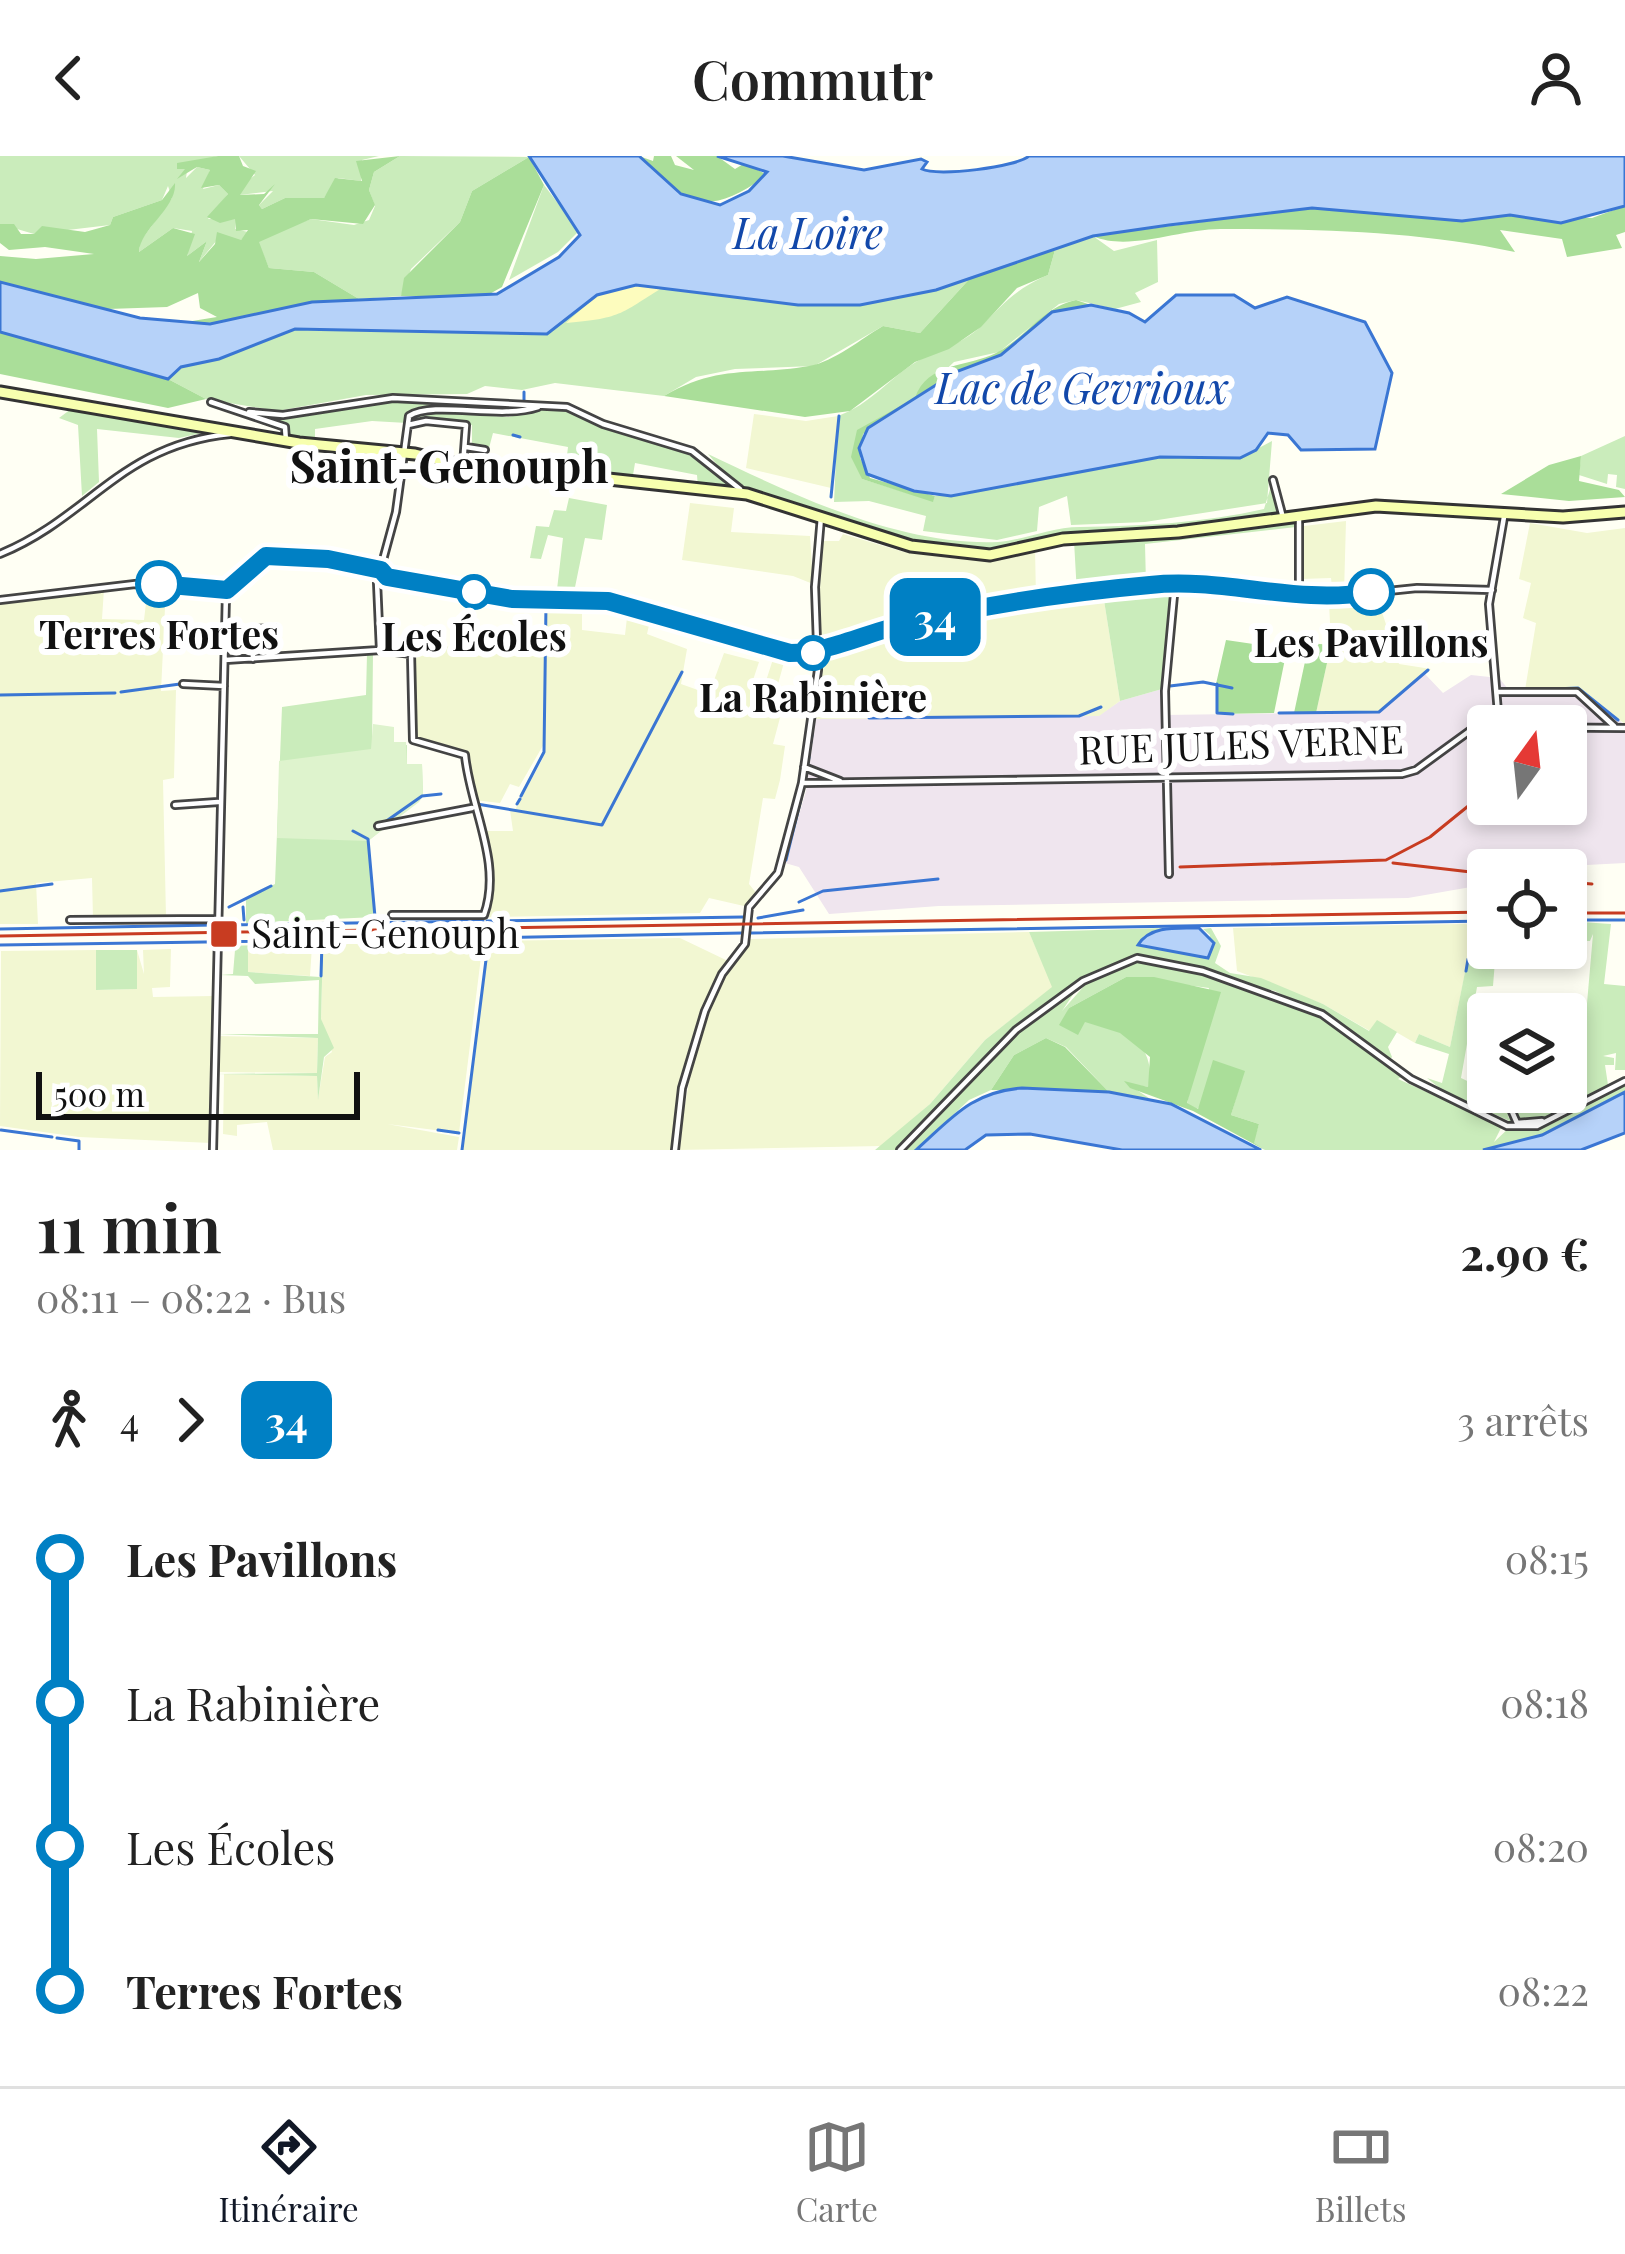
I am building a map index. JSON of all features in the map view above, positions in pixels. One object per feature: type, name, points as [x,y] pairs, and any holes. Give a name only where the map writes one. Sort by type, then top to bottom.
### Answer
[{"type":"street","points":[[0,392],[286,441],[405,453],[507,475],[553,473],[707,494],[741,494],[911,546],[991,555],[1063,539],[1283,520],[1376,506],[1571,517],[1625,512]]},
{"type":"street","points":[[249,412],[283,415],[393,398],[569,407],[603,424],[692,451],[725,474],[741,494]]},
{"type":"street","points":[[211,402],[285,427],[286,441]]},
{"type":"street","points":[[380,650],[381,572],[408,425],[416,411],[508,416],[538,406]]},
{"type":"street","points":[[408,425],[464,424],[469,432],[463,465]]},
{"type":"street","points":[[0,554],[33,537],[141,459],[199,436],[234,433]]},
{"type":"street","points":[[466,447],[485,450]]},
{"type":"street","points":[[1274,480],[1283,520]]},
{"type":"street","points":[[1497,705],[1492,590],[1504,511]]},
{"type":"street","points":[[675,1150],[682,1088],[705,1011],[726,967],[745,944],[750,904],[778,872],[802,783],[817,650],[821,517]]},
{"type":"street","points":[[1299,518],[1299,598]]},
{"type":"street","points":[[0,600],[135,584],[227,590],[266,556],[328,559],[512,599],[608,601],[784,652],[817,650],[1000,605],[1175,584],[1299,598],[1417,588],[1492,590]]},
{"type":"street","points":[[1169,874],[1165,692],[1175,584]]},
{"type":"street","points":[[213,1150],[227,590]]},
{"type":"street","points":[[253,659],[252,629],[277,628]]},
{"type":"street","points":[[225,660],[380,650],[411,654],[411,737],[464,753],[472,808],[490,865],[485,915],[392,915]]},
{"type":"street","points":[[183,684],[224,686]]},
{"type":"street","points":[[1495,692],[1577,692],[1614,726]]},
{"type":"street","name":"RUE JULES VERNE","points":[[1587,726],[1625,728]]},
{"type":"street","name":"RUE JULES VERNE","points":[[802,783],[1408,773],[1467,729]]},
{"type":"street","name":"RUE JULES VERNE","points":[[804,767],[845,783]]},
{"type":"street","points":[[176,805],[220,802]]},
{"type":"street","points":[[378,826],[472,808]]},
{"type":"street","points":[[70,920],[218,919]]},
{"type":"street","points":[[900,1150],[1018,1028],[1083,981],[1137,958],[1203,971],[1309,1009],[1340,1024],[1423,1086],[1507,1126],[1548,1119],[1625,1081]]},
{"type":"street","points":[[1510,1113],[1524,1126]]},
{"type":"shaded area","points":[[0,156],[218,156],[188,164],[186,178],[197,167],[210,170],[203,189],[219,185],[228,194],[208,219],[236,219],[235,229],[248,232],[241,240],[217,240],[199,262],[207,241],[187,256],[192,231],[173,228],[139,252],[140,242],[172,198],[168,186],[162,200],[113,217],[110,225],[34,234],[0,224]]},
{"type":"shaded area","points":[[239,156],[379,156],[362,160],[361,181],[338,178],[324,198],[285,198],[262,209],[259,205],[273,191],[240,195],[241,186],[255,175]]},
{"type":"shaded area","points":[[239,156],[243,166],[256,171],[240,195],[264,194],[275,184],[259,205],[262,209],[285,198],[324,198],[335,178],[362,181],[356,161],[400,156],[374,172],[369,190],[375,205],[363,224],[311,219],[259,242],[269,268],[314,272],[359,299],[207,323],[186,322],[217,317],[200,308],[198,293],[167,307],[108,309],[0,282],[0,256],[36,259],[94,254],[45,247],[9,250],[0,243],[0,224],[14,224],[21,234],[34,234],[42,226],[85,232],[162,200],[175,183],[170,201],[145,235],[139,252],[173,228],[195,234],[187,256],[207,241],[199,262],[215,244],[217,232],[241,240],[248,230],[236,231],[235,219],[220,223],[207,217],[228,194],[219,185],[201,188],[210,170],[197,167],[177,179],[185,169],[177,169],[177,163]]},
{"type":"shaded area","points":[[400,156],[529,157],[472,191],[460,222],[411,269],[401,296],[359,299],[314,272],[269,268],[258,242],[263,236],[311,219],[354,225],[369,220],[375,206],[369,190],[374,172]]},
{"type":"shaded area","points":[[639,156],[653,161],[654,156],[671,156],[675,165],[694,170],[676,156],[717,156],[735,169],[745,163],[767,175],[730,196],[699,202],[670,188]]},
{"type":"shaded area","points":[[529,157],[544,185],[502,287],[486,296],[401,296],[404,278],[460,222],[472,191]]},
{"type":"shaded area","points":[[544,185],[579,231],[558,252],[509,280]]},
{"type":"shaded area","points":[[1625,206],[1625,232],[1616,235],[1622,248],[1567,257],[1562,239],[1500,230],[1515,252],[1405,235],[1331,231],[1220,229],[1122,242],[1093,236],[1312,208],[1462,221],[1510,215],[1592,218]]},
{"type":"shaded area","points":[[1093,236],[1114,251],[1157,240],[1158,282],[1135,293],[1141,302],[1115,309],[1076,300],[1059,304],[999,352],[954,362],[916,398],[857,431],[862,479],[933,501],[935,496],[1160,457],[1240,458],[1272,441],[1267,503],[1145,522],[1071,525],[1067,496],[1039,507],[1037,531],[997,540],[923,531],[926,516],[869,501],[834,502],[838,416],[916,362],[974,332],[1012,297],[1048,275],[1055,250]]},
{"type":"shaded area","points":[[1055,250],[1048,275],[1017,288],[981,327],[949,349],[915,362],[850,411],[805,417],[664,396],[719,375],[818,364],[883,326],[920,333],[974,274]]},
{"type":"shaded area","points":[[974,274],[920,333],[883,326],[814,366],[735,369],[696,377],[664,396],[555,383],[522,390],[485,386],[467,394],[366,395],[277,411],[206,399],[168,379],[181,367],[219,359],[295,329],[547,334],[597,295],[667,285],[765,301],[860,305],[936,290]]},
{"type":"shaded area","points":[[1076,300],[1091,305],[1052,312],[1001,355],[958,371],[863,434],[860,458],[870,478],[935,496],[933,502],[862,479],[851,457],[857,430],[915,398],[921,386],[939,372],[996,353],[1043,316]]},
{"type":"shaded area","points":[[0,332],[168,379],[206,399],[168,408],[0,374]]},
{"type":"shaded area","points":[[393,399],[535,406],[510,414],[416,409],[407,423],[372,421],[315,429],[315,440],[288,438],[285,426],[251,412],[270,416]]},
{"type":"shaded area","points":[[546,407],[567,408],[603,426],[694,454],[725,474],[708,454],[848,515],[923,536],[998,542],[1069,528],[1218,518],[1264,509],[1271,486],[1280,515],[999,552],[926,546],[745,492],[733,478],[737,490],[698,488],[697,475],[635,463],[632,481],[565,472],[568,447],[493,433],[489,448],[472,447],[472,425],[409,421],[417,412],[509,417]]},
{"type":"shaded area","points":[[71,409],[206,432],[179,438],[97,429],[99,482],[82,496],[78,425],[59,418]]},
{"type":"shaded area","points":[[754,414],[806,421],[838,416],[831,488],[746,468]]},
{"type":"shaded area","points":[[1625,436],[1625,489],[1616,487],[1617,475],[1608,474],[1607,484],[1579,475],[1581,456]]},
{"type":"shaded area","points":[[1581,456],[1579,481],[1619,490],[1625,497],[1569,501],[1501,494],[1549,465]]},
{"type":"shaded area","points":[[569,498],[607,505],[602,540],[585,538],[573,597],[556,598],[563,538],[548,535],[541,559],[530,558],[536,526],[549,527],[554,510],[566,511]]},
{"type":"shaded area","points":[[690,503],[734,508],[731,532],[810,536],[813,584],[793,576],[682,560]]},
{"type":"shaded area","points":[[1346,521],[1344,593],[1333,595],[1331,578],[1301,579],[1301,531],[1304,526]]},
{"type":"shaded area","points":[[1293,522],[1296,527],[1145,544],[1146,584],[1077,594],[1074,541]]},
{"type":"shaded area","points":[[1530,523],[1587,533],[1625,528],[1625,724],[1579,689],[1525,690],[1536,623],[1523,618],[1531,583],[1519,579]]},
{"type":"shaded area","points":[[843,534],[904,552],[964,557],[1001,559],[1035,548],[1036,598],[919,618],[819,644],[821,541],[839,541]]},
{"type":"shaded area","points":[[148,586],[166,587],[161,691],[176,690],[174,778],[163,780],[166,917],[93,919],[92,878],[36,883],[38,924],[0,924],[0,602],[104,589],[102,619],[144,620]]},
{"type":"shaded area","points":[[1158,586],[1173,592],[1162,689],[1120,701],[1103,594]]},
{"type":"shaded area","points":[[1103,594],[1120,701],[1099,716],[816,719],[825,648],[930,619]]},
{"type":"shaded area","points":[[1376,594],[1399,664],[1431,669],[1378,712],[1316,713],[1331,645],[1329,601]]},
{"type":"shaded area","points":[[582,602],[582,630],[625,635],[628,609],[651,616],[647,634],[687,649],[681,684],[709,694],[724,653],[759,662],[752,683],[764,687],[775,653],[786,655],[775,695],[785,699],[773,744],[785,746],[780,780],[775,799],[763,798],[749,884],[757,894],[744,906],[709,898],[700,913],[489,917],[484,831],[513,831],[510,810],[515,810],[543,758],[545,742],[519,787],[510,784],[500,803],[474,800],[469,795],[463,753],[415,742],[410,653],[415,638],[465,651],[532,649],[533,655],[544,655],[546,604]]},
{"type":"shaded area","points":[[1226,640],[1287,649],[1274,713],[1218,714],[1216,684]]},
{"type":"shaded area","points":[[1309,643],[1331,645],[1316,713],[1294,713]]},
{"type":"shaded area","points":[[373,652],[372,749],[407,745],[407,764],[422,764],[423,796],[368,841],[375,917],[246,923],[246,898],[275,884],[282,707],[366,695],[367,654]]},
{"type":"shaded area","points":[[1425,674],[1443,693],[1471,675],[1499,678],[1509,690],[1579,689],[1625,725],[1625,863],[1587,865],[1587,849],[1467,849],[1467,888],[1408,898],[939,906],[829,914],[799,867],[785,863],[806,791],[816,719],[1098,716],[1120,701],[1162,689],[1163,715],[1377,712]]},
{"type":"shaded area","points":[[373,724],[394,727],[394,742],[406,742],[407,764],[422,764],[419,802],[368,841],[277,838],[279,761],[371,749]]},
{"type":"shaded area","points":[[1587,922],[1611,924],[1604,984],[1625,986],[1625,1070],[1615,1070],[1616,1053],[1603,1056],[1614,1058],[1614,1065],[1605,1065],[1608,1085],[1587,1096],[1593,934],[1590,941]]},
{"type":"shaded area","points":[[1467,924],[1467,963],[1450,1047],[1419,1034],[1415,1043],[1377,1021],[1370,1031],[1323,1004],[1237,971],[1233,928]]},
{"type":"shaded area","points":[[1166,928],[1144,936],[1138,945],[1206,958],[1210,935],[1203,929],[1211,928],[1221,946],[1215,963],[1230,973],[1261,978],[1323,1004],[1369,1031],[1377,1020],[1397,1032],[1388,1047],[1392,1057],[1389,1061],[1341,1024],[1275,991],[1134,955],[1079,979],[1019,1024],[907,1142],[897,1150],[875,1150],[930,1104],[985,1040],[1052,987],[1029,932]]},
{"type":"shaded area","points":[[1029,932],[1053,987],[985,1040],[930,1104],[882,1146],[677,1150],[696,1043],[729,964],[749,939]]},
{"type":"shaded area","points":[[680,938],[728,961],[697,1028],[679,1092],[673,1150],[463,1150],[489,941]]},
{"type":"shaded area","points":[[483,941],[459,1133],[387,1124],[459,1137],[457,1150],[273,1150],[267,1122],[237,1125],[237,1136],[223,1134],[224,1074],[317,1076],[318,1099],[325,1057],[332,1052],[321,1020],[323,944]]},
{"type":"shaded area","points":[[323,944],[321,1019],[334,1048],[324,1057],[318,1100],[317,1076],[217,1074],[317,1073],[318,1038],[217,1034],[318,1034],[319,980],[255,984],[248,976],[220,975],[233,974],[235,950],[221,946]],"holes":[[[321,946],[320,977],[248,972],[248,948]]]},
{"type":"shaded area","points":[[312,946],[310,976],[248,972],[248,948]]},
{"type":"shaded area","points":[[171,949],[170,987],[152,988],[153,997],[213,996],[211,1143],[79,1137],[0,1126],[1,951],[96,950],[97,990],[136,989],[137,950],[144,974],[143,950]]},
{"type":"shaded area","points":[[96,950],[137,950],[137,989],[96,990]]},
{"type":"shaded area","points":[[1144,960],[1195,971],[1322,1017],[1403,1076],[1398,1079],[1502,1126],[1494,1142],[1509,1128],[1537,1127],[1565,1113],[1584,1113],[1542,1135],[1483,1150],[1265,1150],[1253,1143],[1259,1124],[1231,1115],[1244,1071],[1197,1109],[1187,1104],[1209,988],[1126,977],[1069,1008],[1062,1025],[1072,1011],[1103,1018],[1130,1034],[1147,1057],[1150,1071],[1148,1087],[1126,1083],[1152,1100],[1109,1092],[1066,1047],[1046,1038],[1014,1055],[991,1090],[969,1100],[916,1150],[903,1150],[1009,1038],[1076,990],[1062,1011],[1092,977]]},
{"type":"shaded area","points":[[1467,962],[1467,969],[1494,969],[1493,986],[1467,993],[1461,1078],[1467,1081],[1467,1102],[1419,1081],[1442,1090],[1427,1078],[1442,1083],[1449,1054],[1415,1043],[1419,1034],[1450,1047]]},
{"type":"shaded area","points":[[1126,977],[1154,977],[1221,992],[1187,1103],[1198,1109],[1213,1060],[1245,1071],[1231,1115],[1259,1124],[1254,1143],[1265,1150],[1193,1111],[1130,1088],[1124,1081],[1148,1087],[1150,1057],[1120,1033],[1085,1022],[1078,1035],[1059,1025],[1069,1008]]},
{"type":"shaded area","points":[[217,1036],[318,1038],[317,1073],[217,1072]]},
{"type":"shaded area","points":[[1046,1038],[1065,1047],[1109,1092],[991,1090],[1014,1055]]},
{"type":"shaded area","points":[[1625,1083],[1625,1092],[1587,1112],[1587,1102]]},
{"type":"shaded area","points":[[1510,1113],[1556,1113],[1547,1118],[1516,1121]]},
{"type":"sand","points":[[636,285],[667,285],[621,313],[566,323],[597,295]]},
{"type":"water","name":"La Loire","points":[[529,156],[639,156],[681,194],[720,205],[749,191],[767,172],[717,156],[783,156],[864,170],[921,159],[927,162],[922,169],[943,172],[994,167],[1029,156],[1625,156],[1625,206],[1561,223],[1510,215],[1462,221],[1312,208],[1169,225],[1093,236],[936,290],[860,305],[798,305],[636,285],[597,295],[547,334],[295,329],[219,359],[181,367],[168,379],[0,332],[0,282],[140,318],[210,324],[312,302],[497,294],[559,257],[580,235]]},
{"type":"water","name":"Lac de Gevrioux","points":[[1176,295],[1234,295],[1255,308],[1287,297],[1365,322],[1392,373],[1375,449],[1301,450],[1288,435],[1268,433],[1256,450],[1240,458],[1160,457],[951,496],[914,491],[867,474],[859,448],[868,428],[958,371],[1001,355],[1052,312],[1091,305],[1129,313],[1145,322]]},
{"type":"water","points":[[1199,928],[1214,943],[1208,958],[1138,945],[1157,931]]},
{"type":"water","points":[[1022,1088],[1109,1092],[1171,1104],[1261,1150],[1122,1150],[1030,1134],[986,1135],[965,1150],[916,1150],[976,1101]]},
{"type":"water","points":[[1625,1092],[1625,1133],[1581,1150],[1483,1150],[1542,1135]]},
{"type":"waterway","points":[[524,392],[524,401]]},
{"type":"waterway","points":[[831,497],[839,416]]},
{"type":"waterway","points":[[513,435],[520,437]]},
{"type":"waterway","points":[[818,583],[819,571]]},
{"type":"waterway","points":[[818,587],[818,615]]},
{"type":"waterway","points":[[1094,590],[1109,588]]},
{"type":"waterway","points":[[1075,592],[1090,590]]},
{"type":"waterway","points":[[984,605],[999,602]]},
{"type":"waterway","points":[[521,796],[544,752],[546,604]]},
{"type":"waterway","points":[[963,610],[978,607]]},
{"type":"waterway","points":[[945,612],[958,611]]},
{"type":"waterway","points":[[925,616],[939,614]]},
{"type":"waterway","points":[[914,618],[922,617]]},
{"type":"waterway","points":[[844,637],[860,632]]},
{"type":"waterway","points":[[822,655],[823,650]]},
{"type":"waterway","points":[[817,692],[821,664]]},
{"type":"waterway","points":[[1279,713],[1379,712],[1428,670]]},
{"type":"waterway","points":[[477,804],[602,825],[682,672]]},
{"type":"waterway","points":[[1170,686],[1203,682],[1232,688]]},
{"type":"waterway","points":[[121,692],[180,684]]},
{"type":"waterway","points":[[1217,684],[1217,713],[1233,714]]},
{"type":"waterway","points":[[1529,690],[1578,688],[1618,720]]},
{"type":"waterway","points":[[0,695],[115,693]]},
{"type":"waterway","points":[[869,718],[1079,716],[1101,707]]},
{"type":"waterway","points":[[812,731],[814,714]]},
{"type":"waterway","points":[[809,753],[812,735]]},
{"type":"waterway","points":[[808,763],[809,757]]},
{"type":"waterway","points":[[385,822],[422,796],[441,794]]},
{"type":"waterway","points":[[517,804],[520,799]]},
{"type":"waterway","points":[[786,860],[801,799]]},
{"type":"waterway","points":[[353,831],[368,839],[375,917]]},
{"type":"waterway","points":[[799,902],[823,891],[938,879]]},
{"type":"waterway","points":[[0,891],[52,884]]},
{"type":"waterway","points":[[229,907],[271,886]]},
{"type":"waterway","points":[[243,907],[244,920]]},
{"type":"waterway","points":[[758,918],[803,910]]},
{"type":"waterway","points":[[487,921],[743,917]]},
{"type":"waterway","points":[[1587,920],[1625,920]]},
{"type":"waterway","points":[[229,925],[483,921]]},
{"type":"waterway","points":[[751,933],[1467,921]]},
{"type":"waterway","points":[[0,929],[214,925]]},
{"type":"waterway","points":[[488,938],[743,933]]},
{"type":"waterway","points":[[0,945],[483,938]]},
{"type":"waterway","points":[[321,976],[322,942]]},
{"type":"waterway","points":[[462,1150],[488,944]]},
{"type":"waterway","points":[[1466,971],[1467,965]]},
{"type":"waterway","points":[[1,1130],[52,1137]]},
{"type":"waterway","points":[[438,1130],[459,1133]]},
{"type":"waterway","points":[[57,1138],[79,1141],[79,1150]]},
{"type":"railway","points":[[1180,867],[1386,860],[1430,837],[1467,807]]},
{"type":"railway","points":[[1393,863],[1467,872]]},
{"type":"railway","points":[[1587,884],[1592,884]]},
{"type":"railway","points":[[0,936],[1467,912]]},
{"type":"railway","points":[[1587,913],[1625,913]]},
{"type":"bus line","name":"34","points":[[159,584],[227,590],[266,556],[328,559],[381,570],[387,577],[426,580],[502,598],[621,604],[695,624],[723,638],[790,653],[817,652],[817,648],[846,638],[930,618],[1155,584],[1304,599],[1371,592]]},
{"type":"place","name":"Terres Fortes","points":[[159,584]]},
{"type":"place","name":"Les Écoles","points":[[474,592]]},
{"type":"place","name":"Les Pavillons","points":[[1371,592]]},
{"type":"place","name":"La Rabinière","points":[[813,653]]},
{"type":"place","name":"Saint-Genouph","points":[[224,934]]},
{"type":"district","name":"Saint-Genouph","points":[[449,467]]}]
